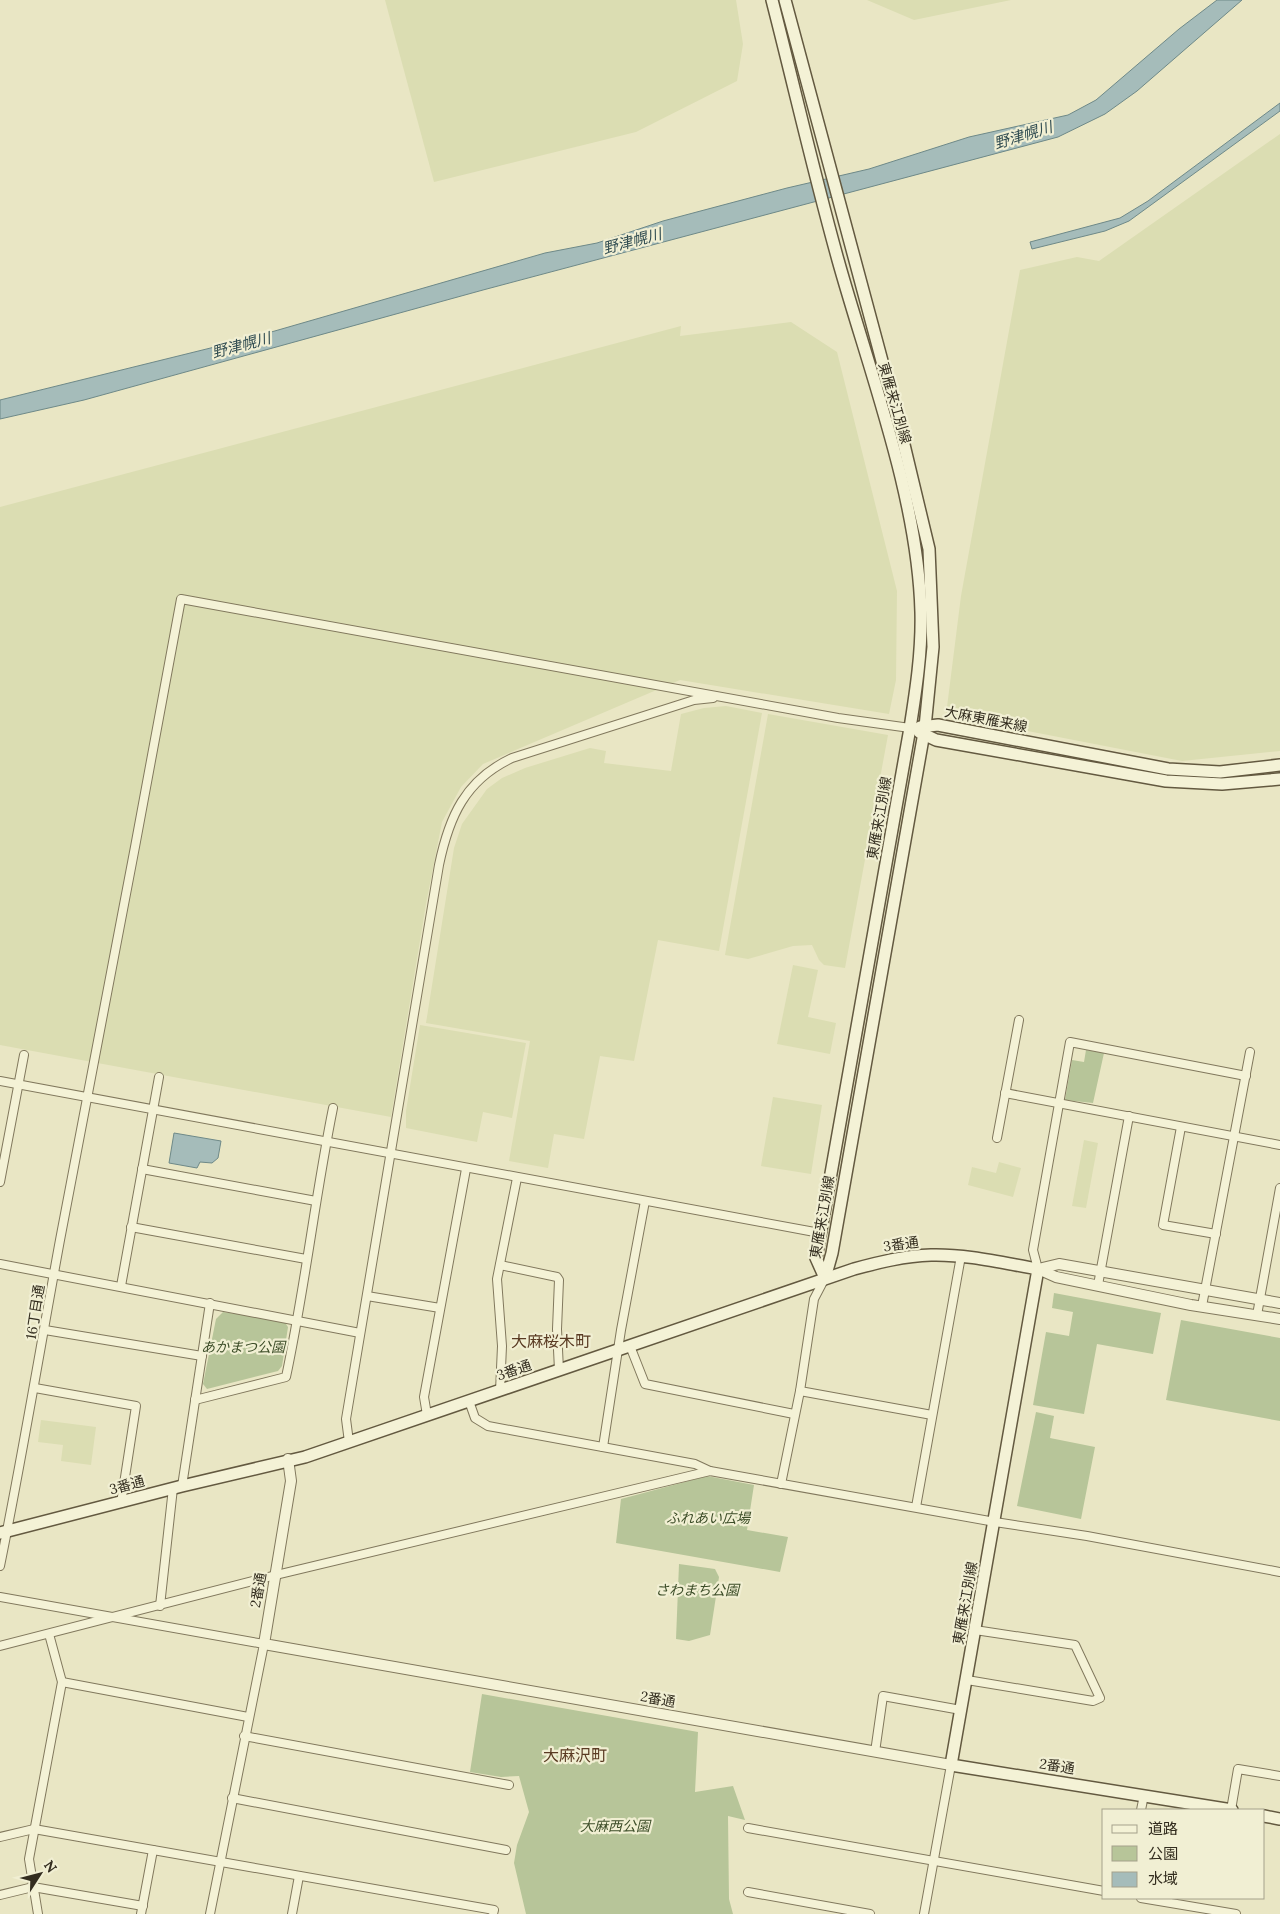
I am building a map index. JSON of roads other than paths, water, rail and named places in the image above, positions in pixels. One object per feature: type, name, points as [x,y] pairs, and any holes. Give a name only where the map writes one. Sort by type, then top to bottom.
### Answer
[{"type":"main road","name":"東雁来江別線","points":[[772,0],[834,245],[892,449],[915,550],[921,612],[916,691],[910,728],[816,1258],[825,1278]]},
{"type":"main road","name":"東雁来江別線","points":[[785,0],[900,428],[929,549],[934,647],[924,731],[832,1253],[825,1278]]},
{"type":"main road","name":"大麻東雁来線","points":[[924,731],[938,725],[1168,769],[1220,772],[1280,765]]},
{"type":"main road","name":"大麻東雁来線","points":[[910,728],[924,731],[936,740],[1166,781],[1222,784],[1280,779]]},
{"type":"main road","name":"3番通","points":[[4,1532],[288,1459],[305,1457],[825,1278],[900,1258],[932,1255],[962,1256],[1038,1269]]},
{"type":"main road","name":"東雁来江別線","points":[[951,1765],[1038,1269]]},
{"type":"main road","name":"2番通","points":[[951,1765],[1144,1794],[1226,1809]]},
{"type":"main road","points":[[1265,1816],[1280,1819]]},
{"type":"street","name":"16丁目通","points":[[0,1566],[4,1532],[35,1388],[54,1274],[87,1097],[108,1000],[181,599],[729,698]]},
{"type":"street","points":[[349,1442],[346,1419],[444,840],[453,816],[468,793],[485,775],[512,758],[694,700],[729,698],[910,728]]},
{"type":"street","points":[[998,1138],[1019,1020]]},
{"type":"street","points":[[1038,1269],[1033,1250],[1070,1042],[1246,1076]]},
{"type":"street","points":[[1202,1306],[1250,1052]]},
{"type":"street","points":[[0,1182],[4,1144],[24,1055]]},
{"type":"street","points":[[121,1286],[158,1076]]},
{"type":"street","points":[[0,1081],[392,1152],[466,1169],[820,1233]]},
{"type":"street","points":[[1006,1093],[1280,1145]]},
{"type":"street","points":[[195,1400],[286,1377],[298,1320],[306,1259],[332,1108]]},
{"type":"street","points":[[1098,1285],[1129,1116]]},
{"type":"street","points":[[1181,1126],[1163,1225],[1216,1234]]},
{"type":"street","points":[[142,1169],[316,1201]]},
{"type":"street","points":[[427,1415],[424,1397],[466,1169]]},
{"type":"street","points":[[500,1391],[502,1346],[497,1280],[517,1178]]},
{"type":"street","points":[[1257,1315],[1280,1188]]},
{"type":"street","points":[[603,1447],[618,1350],[645,1201]]},
{"type":"street","points":[[131,1226],[306,1259]]},
{"type":"street","points":[[916,1507],[962,1256]]},
{"type":"street","points":[[0,1264],[360,1332]]},
{"type":"street","name":"3番通","points":[[1038,1269],[1059,1264],[1280,1303]]},
{"type":"street","points":[[500,1265],[557,1277],[560,1280],[557,1329],[559,1370]]},
{"type":"street","name":"3番通","points":[[1038,1269],[1056,1277],[1202,1306],[1280,1319]]},
{"type":"street","points":[[781,1484],[800,1391],[814,1299],[825,1278]]},
{"type":"street","points":[[367,1296],[440,1308]]},
{"type":"street","points":[[160,1606],[177,1487],[195,1400],[210,1303]]},
{"type":"street","points":[[45,1330],[202,1356]]},
{"type":"street","points":[[630,1346],[646,1384],[794,1414]]},
{"type":"street","points":[[35,1388],[136,1406],[121,1503]]},
{"type":"street","points":[[800,1391],[932,1415]]},
{"type":"street","points":[[469,1401],[475,1418],[488,1426],[695,1464],[710,1471],[995,1522],[1087,1536],[1280,1572]]},
{"type":"street","name":"2番通","points":[[288,1459],[291,1481],[264,1644],[951,1765]]},
{"type":"street","points":[[0,1646],[118,1618],[276,1575],[710,1471]]},
{"type":"street","points":[[0,1596],[264,1644],[244,1736],[210,1914]]},
{"type":"street","points":[[967,1680],[1093,1701],[1100,1698],[1075,1645],[975,1630]]},
{"type":"street","points":[[38,1914],[29,1859],[62,1682],[49,1634]]},
{"type":"street","points":[[62,1682],[248,1717]]},
{"type":"street","points":[[875,1752],[883,1696],[961,1710]]},
{"type":"street","points":[[244,1736],[509,1785]]},
{"type":"street","points":[[924,1914],[951,1765]]},
{"type":"street","points":[[1232,1809],[1238,1769],[1280,1776]]},
{"type":"street","points":[[1142,1809],[1144,1794]]},
{"type":"street","points":[[232,1798],[506,1850]]},
{"type":"street","points":[[748,1828],[1102,1891]]},
{"type":"street","points":[[0,1837],[34,1829],[494,1910],[494,1914]]},
{"type":"street","points":[[0,1895],[34,1887],[142,1910],[153,1850]]},
{"type":"street","points":[[292,1914],[298,1876]]},
{"type":"street","points":[[748,1892],[870,1914]]},
{"type":"street","points":[[1146,1899],[1214,1912],[1236,1914]]},
{"type":"water","name":"野津幌川","points":[[1217,0],[1242,0],[1137,91],[1105,114],[1058,137],[483,290],[84,400],[0,419],[0,400],[247,339],[545,253],[597,243],[663,221],[787,188],[869,169],[969,137],[1068,115],[1096,100],[1179,29]]},
{"type":"water","points":[[1280,103],[1280,111],[1129,221],[1105,231],[1032,249],[1030,242],[1120,218],[1148,201]]},
{"type":"water","points":[[174,1133],[221,1141],[218,1158],[212,1163],[200,1162],[197,1168],[169,1163]]},
{"type":"district","name":"大麻桜木町","points":[[551,1341]]},
{"type":"district","name":"大麻沢町","points":[[575,1755]]},
{"type":"park label","name":"あかまつ公園","points":[[243,1347]]},
{"type":"park label","name":"ふれあい広場","points":[[708,1518]]},
{"type":"park label","name":"さわまち公園","points":[[697,1590]]},
{"type":"park label","name":"大麻西公園","points":[[615,1826]]}]
